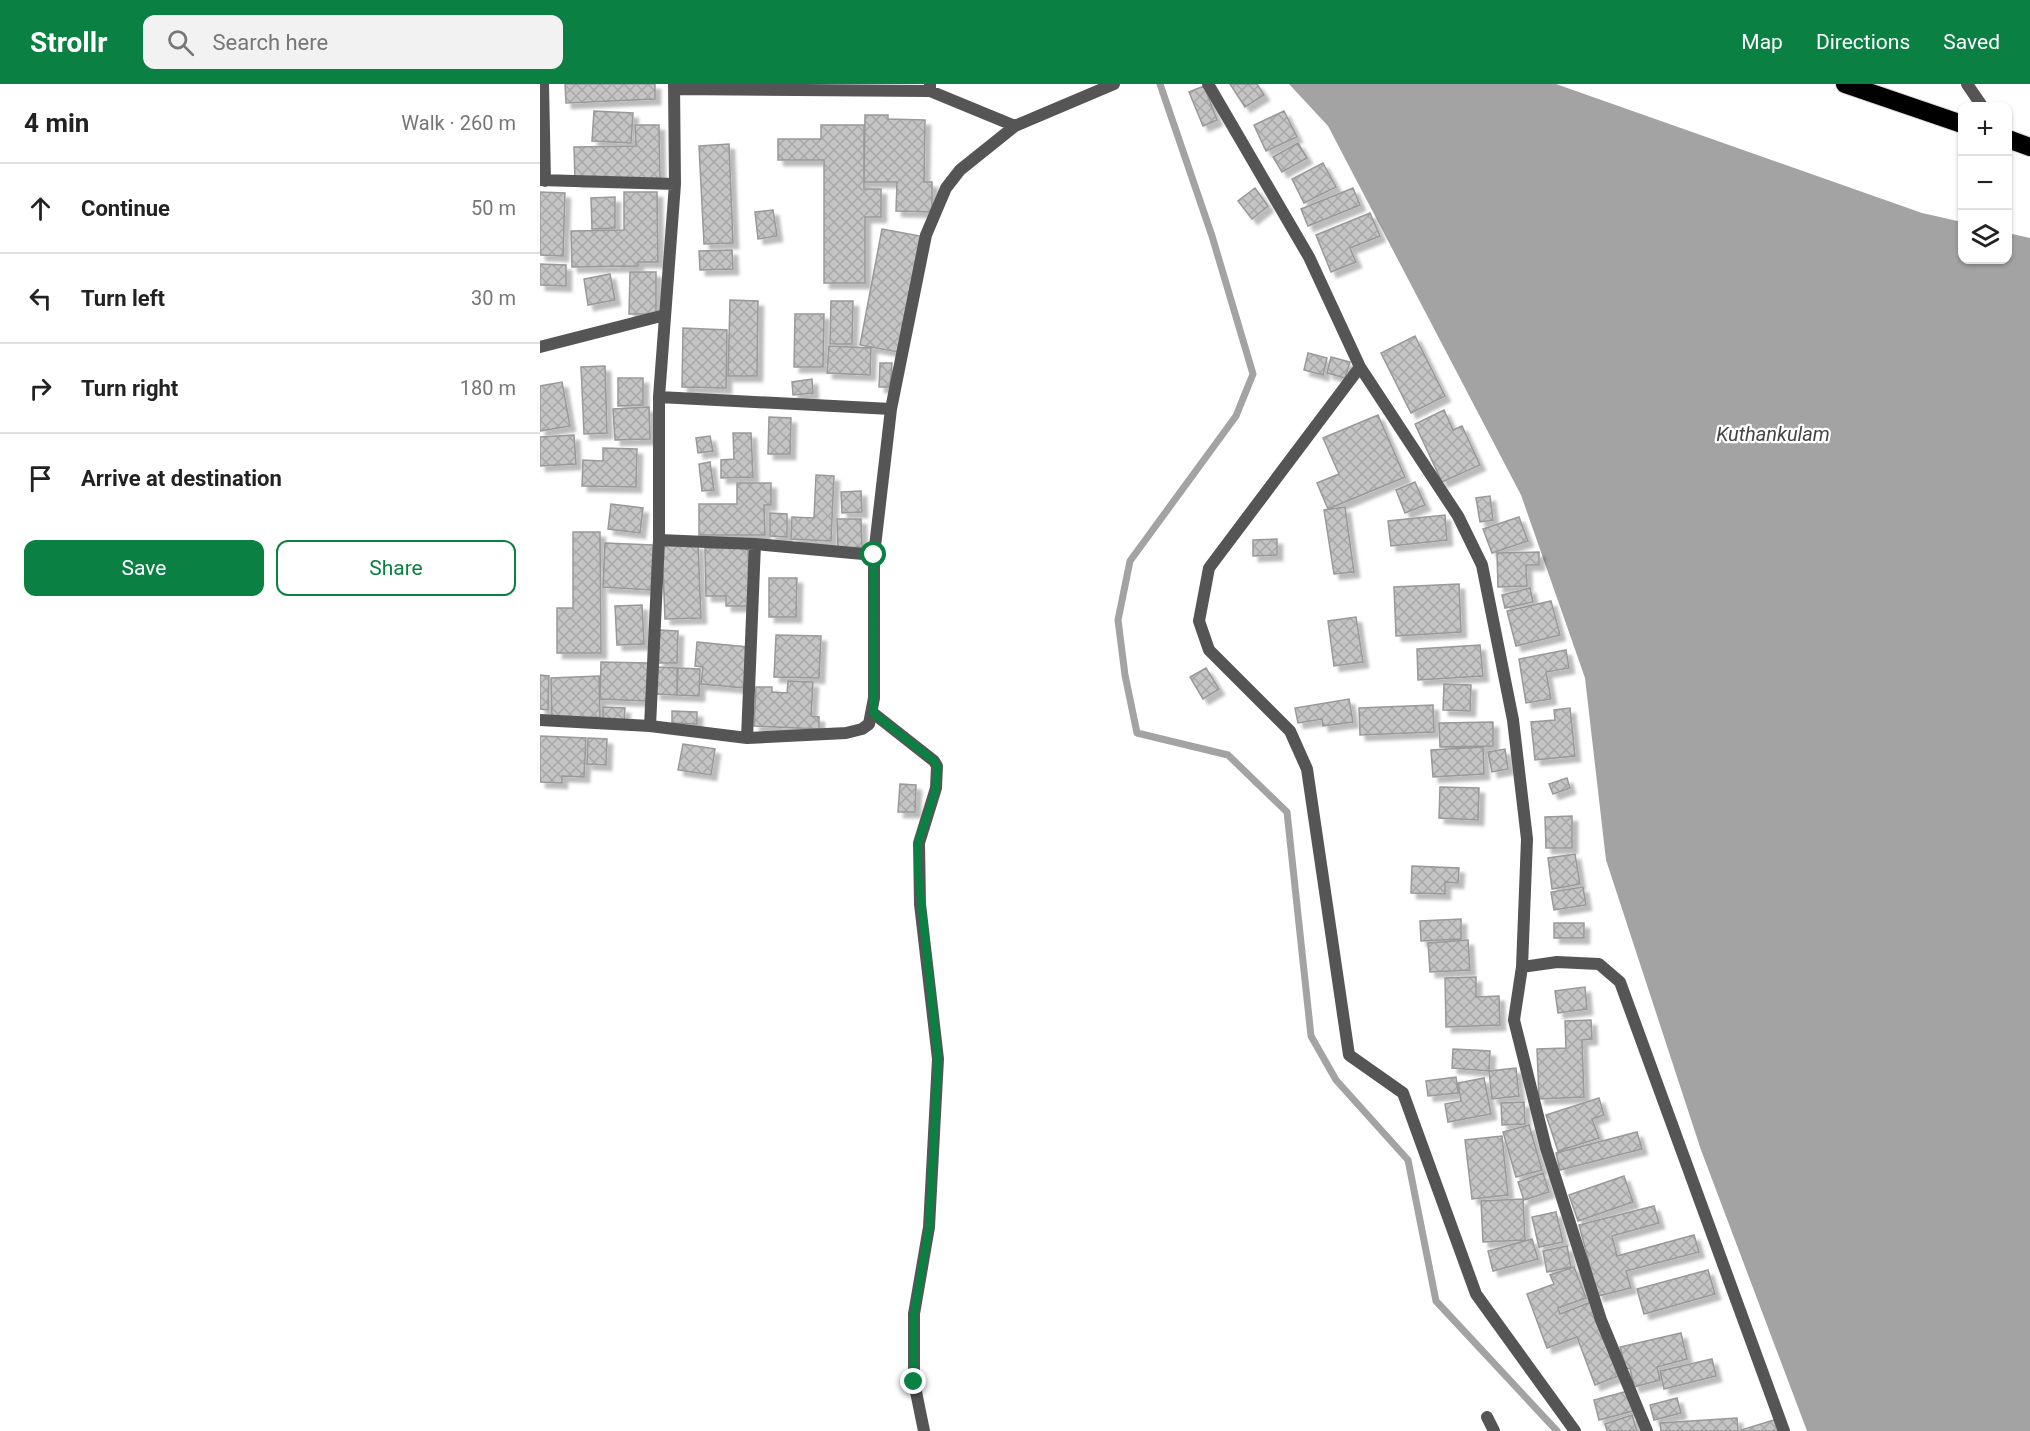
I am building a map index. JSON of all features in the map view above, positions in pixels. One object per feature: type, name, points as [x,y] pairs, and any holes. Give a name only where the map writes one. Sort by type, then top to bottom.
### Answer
[{"type":"highway","points":[[1845,84],[1958,123]]},
{"type":"highway","points":[[2012,141],[2030,147]]},
{"type":"street","points":[[543,84],[542,180],[675,184]]},
{"type":"street","points":[[540,720],[650,726],[747,738],[846,733],[862,729],[869,724],[873,713],[874,555],[891,409],[926,235],[946,188],[960,170],[1015,126],[1114,84]]},
{"type":"street","points":[[1208,84],[1309,257],[1360,367],[1458,516],[1482,565],[1513,720],[1527,839],[1522,967],[1514,1020],[1546,1148],[1601,1320],[1647,1431]]},
{"type":"street","points":[[1967,84],[1979,102]]},
{"type":"street","points":[[650,726],[659,540],[659,397],[675,184],[675,86],[930,88],[1015,126]]},
{"type":"street","points":[[540,347],[665,315]]},
{"type":"street","points":[[1360,367],[1209,568],[1199,621],[1209,650],[1290,731],[1307,769],[1349,1055],[1403,1093],[1476,1294],[1575,1431]]},
{"type":"street","points":[[659,397],[891,409]]},
{"type":"street","points":[[659,540],[755,544],[874,555]]},
{"type":"street","points":[[747,738],[755,544]]},
{"type":"street","points":[[873,713],[934,761],[937,766],[936,788],[918,843],[920,904],[938,1059],[929,1227],[914,1314],[914,1382],[924,1431]]},
{"type":"street","points":[[1522,967],[1557,963],[1599,964],[1620,982],[1784,1431]]},
{"type":"street","points":[[1487,1416],[1494,1431]]},
{"type":"water","name":"Kuthankulam","points":[[1289,84],[1556,84],[1922,213],[1958,221],[1958,264],[2012,264],[2012,234],[2030,238],[2030,1431],[1807,1431],[1701,1150],[1606,860],[1585,678],[1521,495],[1328,126]]},
{"type":"building","points":[[565,84],[655,84],[655,99],[566,103]]},
{"type":"building","points":[[1230,84],[1257,84],[1264,95],[1245,107]]},
{"type":"building","points":[[1204,86],[1217,120],[1203,126],[1189,92]]},
{"type":"building","points":[[594,111],[633,113],[631,143],[592,141]]},
{"type":"building","points":[[1284,111],[1297,137],[1266,151],[1254,125]]},
{"type":"building","points":[[865,115],[888,115],[888,119],[925,120],[924,182],[932,182],[932,212],[896,211],[897,182],[864,182]]},
{"type":"building","points":[[635,125],[659,125],[660,179],[575,181],[574,147],[636,146]]},
{"type":"building","points":[[821,125],[864,125],[864,189],[881,189],[881,217],[865,217],[865,283],[824,283],[824,160],[778,160],[778,139],[821,139]]},
{"type":"building","points":[[1298,143],[1307,158],[1282,172],[1273,157]]},
{"type":"building","points":[[729,144],[733,243],[704,244],[699,146]]},
{"type":"building","points":[[1323,163],[1336,187],[1304,203],[1292,179]]},
{"type":"building","points":[[1255,188],[1268,206],[1252,219],[1238,201]]},
{"type":"building","points":[[1353,188],[1360,205],[1308,226],[1301,209]]},
{"type":"building","points":[[540,192],[565,193],[563,256],[540,255]]},
{"type":"building","points":[[624,192],[657,192],[658,262],[638,262],[638,266],[572,267],[571,231],[624,230]]},
{"type":"building","points":[[615,197],[615,228],[592,229],[591,198]]},
{"type":"building","points":[[773,210],[777,236],[758,239],[755,212]]},
{"type":"building","points":[[1370,213],[1380,236],[1350,248],[1356,262],[1331,272],[1316,235]]},
{"type":"building","points":[[882,229],[920,236],[898,352],[860,345]]},
{"type":"building","points":[[732,250],[733,269],[700,270],[699,251]]},
{"type":"building","points":[[540,264],[566,265],[566,286],[540,285]]},
{"type":"building","points":[[630,272],[656,272],[656,314],[629,314]]},
{"type":"building","points":[[610,274],[615,300],[588,305],[584,279]]},
{"type":"building","points":[[730,300],[758,301],[757,376],[728,376]]},
{"type":"building","points":[[831,301],[853,301],[852,344],[830,344]]},
{"type":"building","points":[[795,314],[824,314],[823,367],[794,367]]},
{"type":"building","points":[[683,328],[727,330],[726,388],[682,387]]},
{"type":"building","points":[[1415,336],[1445,396],[1411,413],[1381,353]]},
{"type":"building","points":[[829,346],[871,348],[870,375],[827,373]]},
{"type":"building","points":[[1308,353],[1327,358],[1323,375],[1304,370]]},
{"type":"building","points":[[1331,357],[1350,362],[1345,378],[1327,373]]},
{"type":"building","points":[[880,363],[892,363],[890,387],[879,387]]},
{"type":"building","points":[[605,366],[607,433],[584,434],[581,367]]},
{"type":"building","points":[[618,378],[643,378],[643,405],[618,406]]},
{"type":"building","points":[[812,379],[813,393],[793,395],[792,382]]},
{"type":"building","points":[[562,382],[570,426],[540,431],[540,386]]},
{"type":"building","points":[[649,407],[650,439],[615,440],[613,409]]},
{"type":"building","points":[[1444,410],[1453,430],[1462,426],[1480,465],[1442,482],[1415,424]]},
{"type":"building","points":[[1378,415],[1405,477],[1328,509],[1317,483],[1339,474],[1323,438]]},
{"type":"building","points":[[769,417],[791,418],[790,454],[768,454]]},
{"type":"building","points":[[733,433],[751,433],[753,477],[721,478],[721,460],[734,459]]},
{"type":"building","points":[[574,435],[576,464],[540,466],[540,437]]},
{"type":"building","points":[[710,436],[713,451],[698,453],[696,438]]},
{"type":"building","points":[[603,448],[637,449],[636,487],[582,486],[583,460],[603,461]]},
{"type":"building","points":[[710,462],[714,490],[702,491],[699,464]]},
{"type":"building","points":[[816,475],[834,476],[831,541],[791,539],[792,517],[814,518]]},
{"type":"building","points":[[1415,482],[1425,505],[1405,513],[1396,490]]},
{"type":"building","points":[[737,483],[771,483],[771,505],[764,505],[765,535],[699,535],[699,504],[737,504]]},
{"type":"building","points":[[861,491],[862,512],[842,513],[841,492]]},
{"type":"building","points":[[1490,496],[1493,520],[1480,522],[1476,498]]},
{"type":"building","points":[[611,504],[643,508],[640,533],[608,529]]},
{"type":"building","points":[[1345,507],[1354,572],[1334,574],[1324,510]]},
{"type":"building","points":[[770,513],[787,514],[787,537],[770,536]]},
{"type":"building","points":[[1445,515],[1447,540],[1391,546],[1388,521]]},
{"type":"building","points":[[1519,517],[1528,541],[1492,553],[1483,529]]},
{"type":"building","points":[[837,519],[861,519],[862,547],[838,548]]},
{"type":"building","points":[[573,532],[600,532],[601,653],[557,653],[557,608],[573,608]]},
{"type":"building","points":[[1277,539],[1277,555],[1253,556],[1253,540]]},
{"type":"building","points":[[605,543],[653,545],[651,590],[603,587]]},
{"type":"building","points":[[698,544],[701,618],[665,619],[662,545]]},
{"type":"building","points":[[705,548],[748,548],[749,606],[726,606],[726,596],[706,596]]},
{"type":"building","points":[[1539,552],[1539,565],[1526,565],[1527,586],[1498,587],[1497,553]]},
{"type":"building","points":[[769,578],[797,578],[796,617],[769,617]]},
{"type":"building","points":[[1459,584],[1461,632],[1396,636],[1394,587]]},
{"type":"building","points":[[1530,588],[1533,602],[1505,608],[1502,595]]},
{"type":"building","points":[[1551,601],[1560,635],[1516,646],[1507,611]]},
{"type":"building","points":[[642,605],[644,644],[617,645],[615,606]]},
{"type":"building","points":[[1356,617],[1363,662],[1334,666],[1328,621]]},
{"type":"building","points":[[659,630],[678,631],[677,663],[658,663]]},
{"type":"building","points":[[776,635],[821,636],[819,678],[774,677]]},
{"type":"building","points":[[697,642],[748,647],[744,688],[701,684],[703,667],[695,666]]},
{"type":"building","points":[[1480,645],[1483,676],[1418,680],[1417,649]]},
{"type":"building","points":[[1566,650],[1569,668],[1546,672],[1551,699],[1526,703],[1519,659]]},
{"type":"building","points":[[601,662],[649,663],[647,701],[600,699]]},
{"type":"building","points":[[656,667],[677,668],[677,695],[655,694]]},
{"type":"building","points":[[678,668],[700,669],[699,696],[677,695]]},
{"type":"building","points":[[1206,668],[1219,689],[1203,699],[1190,677]]},
{"type":"building","points":[[540,675],[549,676],[548,710],[540,709]]},
{"type":"building","points":[[599,676],[600,717],[552,719],[551,678]]},
{"type":"building","points":[[788,681],[813,682],[811,716],[819,717],[819,729],[754,726],[756,687],[772,687],[772,692],[787,693]]},
{"type":"building","points":[[1444,684],[1471,685],[1470,711],[1443,710]]},
{"type":"building","points":[[1349,699],[1353,722],[1323,726],[1322,719],[1298,723],[1295,708]]},
{"type":"building","points":[[1433,705],[1434,732],[1360,735],[1359,708]]},
{"type":"building","points":[[603,707],[625,708],[624,721],[603,720]]},
{"type":"building","points":[[1570,708],[1575,756],[1535,760],[1531,722],[1555,720],[1554,710]]},
{"type":"building","points":[[672,711],[697,712],[697,724],[672,723]]},
{"type":"building","points":[[1493,722],[1493,746],[1440,747],[1439,723]]},
{"type":"building","points":[[540,736],[586,738],[584,777],[562,776],[562,783],[540,782]]},
{"type":"building","points":[[588,738],[607,739],[606,765],[587,764]]},
{"type":"building","points":[[683,744],[715,749],[711,775],[678,770]]},
{"type":"building","points":[[1483,747],[1484,774],[1433,777],[1431,750]]},
{"type":"building","points":[[1505,749],[1508,769],[1492,772],[1488,752]]},
{"type":"building","points":[[1567,778],[1570,788],[1553,794],[1549,784]]},
{"type":"building","points":[[900,784],[916,785],[915,812],[898,812]]},
{"type":"building","points":[[1440,787],[1479,788],[1478,820],[1439,818]]},
{"type":"building","points":[[1572,816],[1572,848],[1546,848],[1545,817]]},
{"type":"building","points":[[1575,854],[1580,884],[1552,889],[1548,858]]},
{"type":"building","points":[[1412,866],[1459,868],[1458,883],[1445,882],[1445,894],[1411,893]]},
{"type":"building","points":[[1583,887],[1586,905],[1554,910],[1551,892]]},
{"type":"building","points":[[1461,919],[1461,939],[1421,941],[1420,921]]},
{"type":"building","points":[[1554,923],[1584,923],[1584,938],[1554,938]]},
{"type":"building","points":[[1468,940],[1470,970],[1430,972],[1428,943]]},
{"type":"building","points":[[1476,977],[1476,997],[1499,996],[1500,1025],[1446,1027],[1445,978]]},
{"type":"building","points":[[1585,987],[1587,1009],[1558,1013],[1555,991]]},
{"type":"building","points":[[1591,1020],[1592,1039],[1582,1040],[1584,1097],[1539,1099],[1537,1049],[1566,1048],[1565,1021]]},
{"type":"building","points":[[1453,1049],[1490,1051],[1489,1071],[1452,1068]]},
{"type":"building","points":[[1516,1068],[1519,1096],[1492,1099],[1489,1071]]},
{"type":"building","points":[[1456,1077],[1458,1093],[1428,1096],[1426,1081]]},
{"type":"building","points":[[1484,1078],[1491,1114],[1448,1122],[1445,1104],[1461,1101],[1458,1083]]},
{"type":"building","points":[[1599,1098],[1604,1115],[1592,1119],[1599,1138],[1558,1151],[1546,1115]]},
{"type":"building","points":[[1524,1102],[1525,1124],[1502,1125],[1501,1103]]},
{"type":"building","points":[[1529,1125],[1542,1170],[1516,1177],[1503,1132]]},
{"type":"building","points":[[1637,1132],[1642,1149],[1560,1170],[1556,1153]]},
{"type":"building","points":[[1502,1136],[1508,1195],[1472,1199],[1465,1140]]},
{"type":"building","points":[[1543,1173],[1549,1192],[1524,1200],[1518,1182]]},
{"type":"building","points":[[1624,1176],[1633,1202],[1578,1221],[1569,1195]]},
{"type":"building","points":[[1523,1199],[1525,1240],[1483,1242],[1481,1201]]},
{"type":"building","points":[[1654,1206],[1659,1223],[1612,1236],[1617,1256],[1694,1235],[1699,1252],[1626,1271],[1631,1288],[1598,1296],[1579,1225]]},
{"type":"building","points":[[1556,1212],[1563,1242],[1539,1247],[1532,1217]]},
{"type":"building","points":[[1532,1239],[1538,1259],[1493,1271],[1488,1251]]},
{"type":"building","points":[[1567,1246],[1571,1267],[1547,1272],[1543,1251]]},
{"type":"building","points":[[1574,1267],[1586,1298],[1558,1308],[1560,1314],[1591,1302],[1618,1376],[1595,1385],[1577,1337],[1547,1348],[1527,1294],[1554,1284],[1550,1275]]},
{"type":"building","points":[[1708,1270],[1715,1294],[1644,1314],[1637,1289]]},
{"type":"building","points":[[1681,1333],[1687,1359],[1657,1367],[1660,1380],[1634,1387],[1630,1368],[1626,1369],[1620,1347]]},
{"type":"building","points":[[1712,1359],[1716,1376],[1664,1389],[1660,1371]]},
{"type":"building","points":[[1628,1391],[1633,1411],[1599,1420],[1594,1400]]},
{"type":"building","points":[[1677,1398],[1681,1413],[1654,1420],[1650,1405]]},
{"type":"building","points":[[1632,1415],[1637,1431],[1607,1431],[1605,1424]]},
{"type":"building","points":[[1737,1418],[1738,1431],[1661,1431],[1660,1423]]},
{"type":"building","points":[[1774,1420],[1778,1431],[1741,1430]]},
{"type":"waterway","points":[[1160,84],[1212,236],[1253,374],[1236,416],[1130,561],[1118,620],[1125,675],[1137,733],[1228,755],[1287,812],[1311,1036],[1336,1080],[1408,1160],[1436,1301],[1557,1431]]},
{"type":"route","points":[[874,555],[873,713],[934,761],[938,773],[936,788],[918,843],[920,904],[938,1059],[929,1227],[914,1314],[914,1382]]}]
